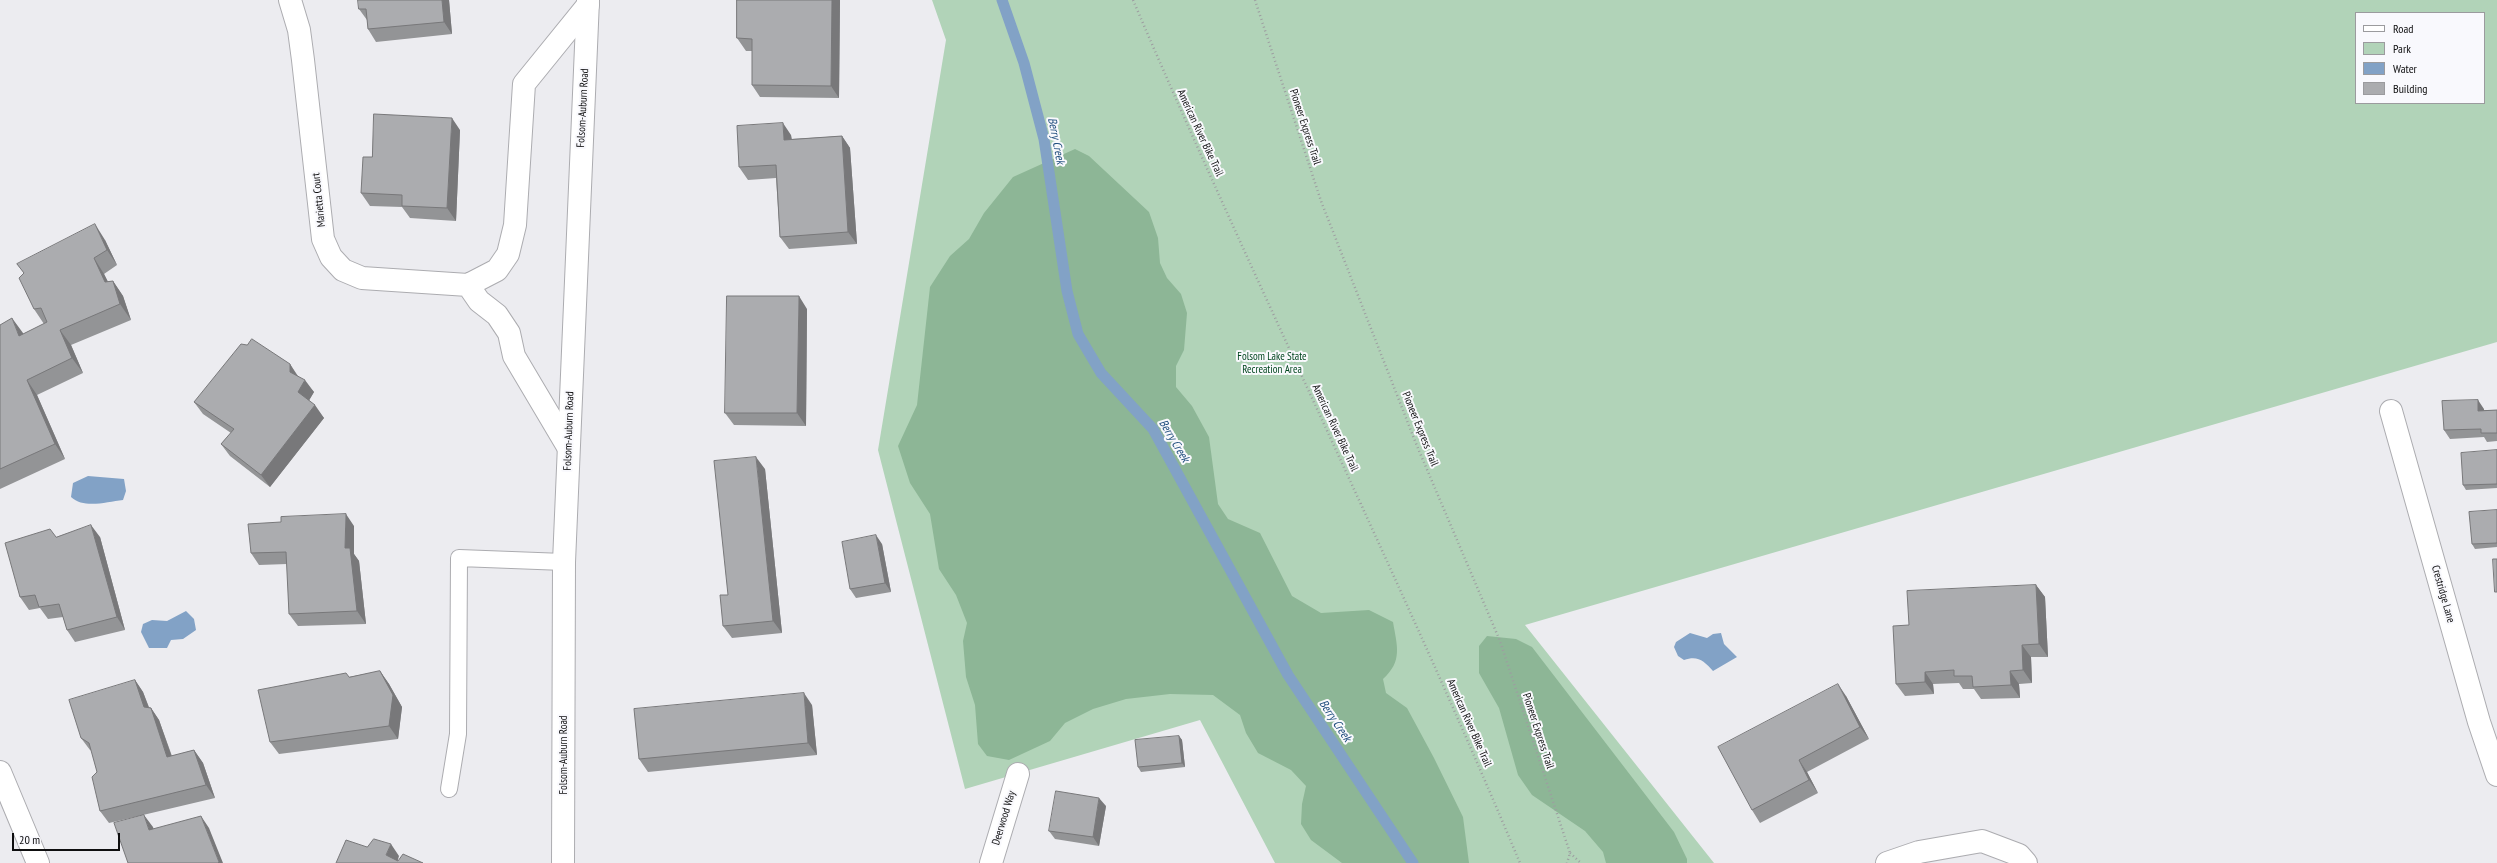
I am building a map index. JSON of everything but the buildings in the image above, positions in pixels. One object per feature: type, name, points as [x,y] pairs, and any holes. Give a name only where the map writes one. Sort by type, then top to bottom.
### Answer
[{"type":"street","name":"Marietta Court","points":[[290,0],[299,30],[323,239],[331,257],[344,270],[362,278],[468,285]]},
{"type":"street","points":[[568,447],[514,356],[508,333],[497,315],[480,300],[468,285],[496,270],[508,254],[515,225],[524,84],[588,3]]},
{"type":"street","name":"Folsom-Auburn Road","points":[[563,863],[564,562],[588,3]]},
{"type":"street","name":"Crestridge Lane","points":[[2391,411],[2479,722],[2497,775]]},
{"type":"street","points":[[0,772],[38,863]]},
{"type":"street","name":"Deerwood Way","points":[[991,863],[1018,774]]},
{"type":"street","points":[[1887,863],[1919,852],[1982,841],[2019,855],[2026,863]]},
{"type":"lane","points":[[449,789],[458,734],[460,558],[564,562]]},
{"type":"path","name":"American River Bike Trail","points":[[1133,0],[1176,100],[1425,642],[1520,863]]},
{"type":"path","name":"Pioneer Express Trail","points":[[1255,0],[1321,201],[1417,446],[1500,641],[1570,853]]},
{"type":"path","points":[[1567,863],[1570,853],[1581,863]]},
{"type":"green space","name":"Folsom Lake State Recreation Area","points":[[932,0],[2497,0],[2497,342],[1525,625],[1714,863],[1275,863],[1200,720],[965,789],[878,450],[946,40]]},
{"type":"green space","points":[[1075,149],[1089,156],[1149,212],[1158,238],[1160,263],[1167,278],[1181,294],[1187,313],[1184,350],[1176,366],[1176,387],[1192,406],[1209,437],[1218,504],[1228,519],[1260,533],[1292,596],[1321,613],[1369,610],[1393,622],[1397,653],[1394,666],[1383,679],[1386,693],[1407,708],[1463,817],[1469,863],[1342,863],[1311,840],[1301,824],[1302,804],[1306,786],[1291,770],[1258,753],[1246,733],[1240,715],[1213,695],[1170,694],[1126,699],[1093,709],[1065,723],[1050,741],[1009,760],[987,756],[978,744],[975,705],[966,677],[963,641],[967,623],[956,595],[939,569],[930,514],[910,483],[898,446],[917,405],[930,287],[950,256],[969,239],[984,213],[1013,177]]},
{"type":"green space","points":[[1487,636],[1516,639],[1532,647],[1674,832],[1687,859],[1687,863],[1606,863],[1603,852],[1585,831],[1532,795],[1518,775],[1499,708],[1479,673],[1479,646]]},
{"type":"water","points":[[88,476],[124,479],[126,491],[123,500],[96,504],[76,501],[71,497],[73,483]]},
{"type":"water","points":[[186,611],[194,619],[196,630],[183,639],[171,640],[167,648],[149,648],[141,632],[143,624],[152,620],[167,621]]},
{"type":"water","points":[[1690,633],[1707,638],[1713,634],[1721,633],[1724,644],[1737,657],[1713,671],[1707,664],[1700,660],[1693,658],[1684,660],[1678,656],[1674,647],[1676,642]]},
{"type":"waterway","name":"Berry Creek","points":[[1002,0],[1024,63],[1044,139],[1067,291],[1078,334],[1101,373],[1153,429],[1288,675],[1413,863]]}]
